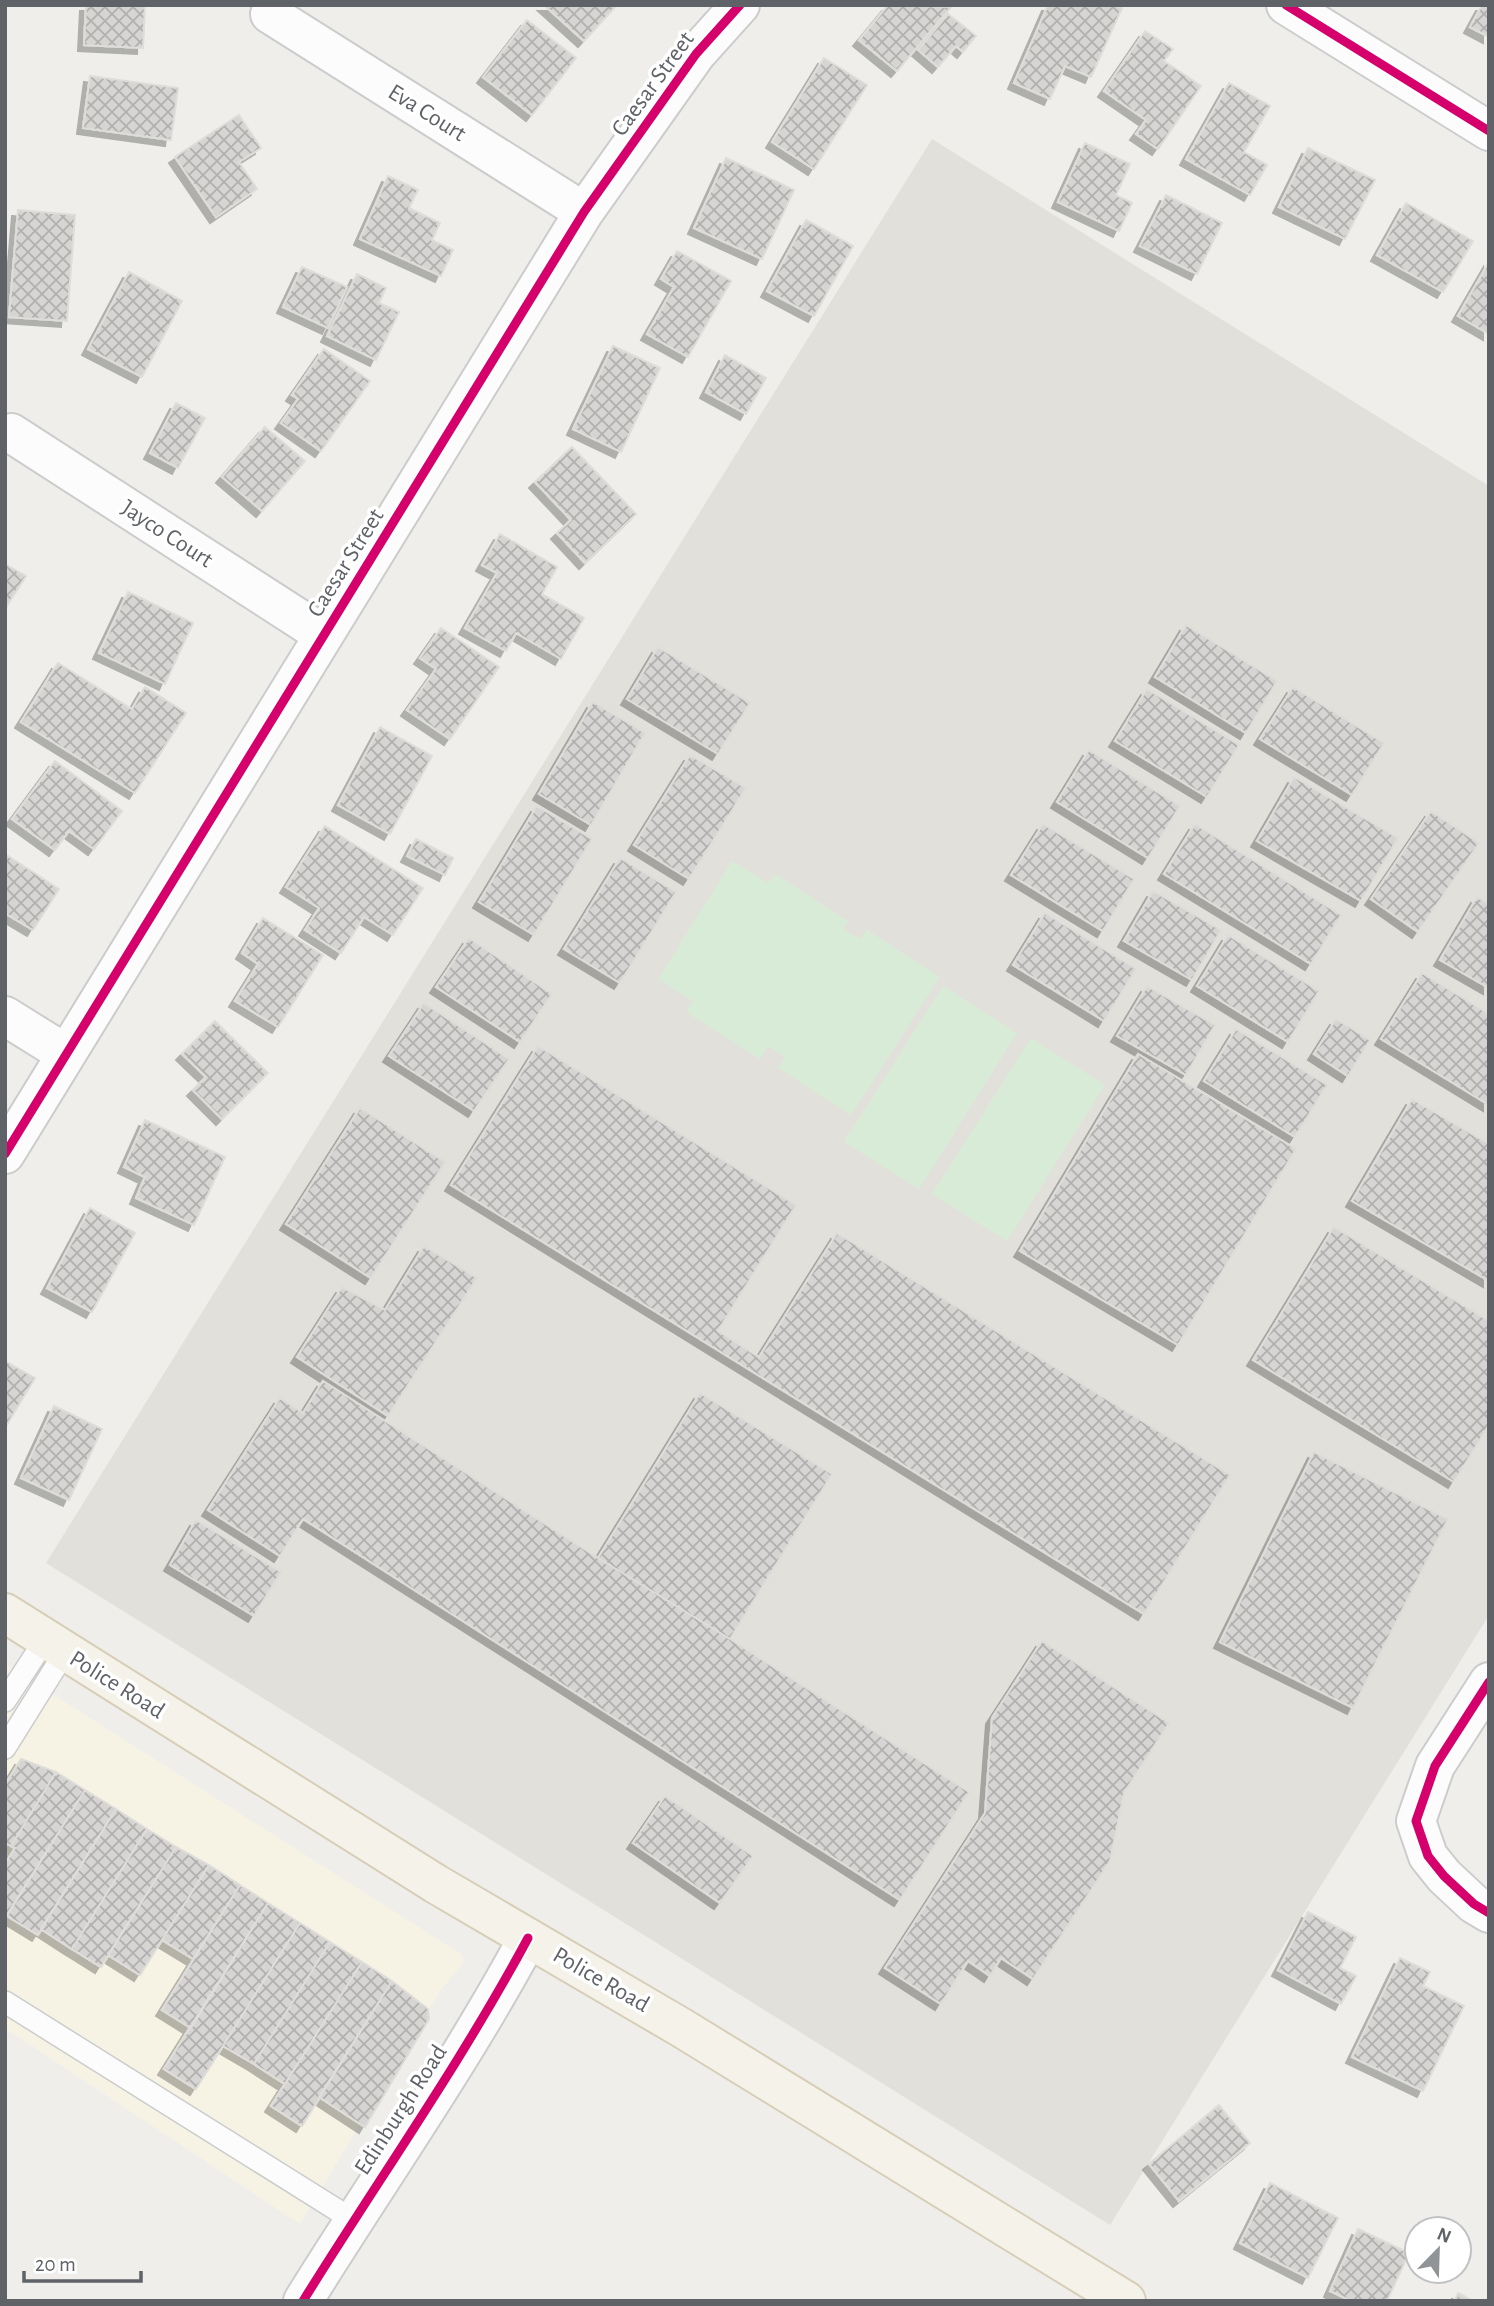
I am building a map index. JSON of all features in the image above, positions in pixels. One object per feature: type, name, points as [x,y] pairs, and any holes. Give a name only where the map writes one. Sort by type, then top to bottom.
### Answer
[{"type":"main road","name":"Police Road","points":[[5,1613],[436,1884],[682,2028],[1126,2301]]},
{"type":"street","name":"Caesar Street","points":[[5,1154],[584,212],[696,54],[740,5]]},
{"type":"street","points":[[1286,5],[1489,131]]},
{"type":"street","name":"Eva Court","points":[[270,15],[584,212]]},
{"type":"street","name":"Jayco Court","points":[[11,433],[324,635]]},
{"type":"street","points":[[5,1016],[66,1054]]},
{"type":"street","points":[[1489,1682],[1435,1766],[1416,1821],[1428,1856],[1444,1876],[1474,1904],[1489,1913]]},
{"type":"street","name":"Edinburgh Road","points":[[303,2301],[489,2011],[528,1938]]},
{"type":"lane","points":[[5,1701],[55,1646]]},
{"type":"lane","points":[[5,1748],[55,1646]]},
{"type":"lane","points":[[5,2003],[353,2220]]},
{"type":"shaded area","points":[[932,139],[1489,486],[1489,1615],[1110,2225],[46,1563]]},
{"type":"shaded area","points":[[5,1664],[461,1954],[464,1962],[440,1991],[300,2224],[5,2028]]},
{"type":"green space","points":[[732,861],[768,883],[775,874],[848,921],[843,929],[860,939],[867,930],[940,977],[851,1115],[778,1068],[785,1057],[768,1046],[760,1059],[686,1012],[693,1001],[658,979]]},
{"type":"green space","points":[[943,986],[1017,1033],[919,1189],[844,1142]]},
{"type":"green space","points":[[1031,1038],[1105,1085],[1007,1241],[932,1194]]},
{"type":"building","points":[[86,5],[145,5],[143,48],[84,45]]},
{"type":"building","points":[[544,5],[617,5],[584,41]]},
{"type":"building","points":[[888,5],[951,7],[897,71],[859,40]]},
{"type":"building","points":[[1048,5],[1115,5],[1122,8],[1091,77],[1065,66],[1050,99],[1014,83]]},
{"type":"building","points":[[1482,5],[1489,5],[1489,37],[1470,27]]},
{"type":"building","points":[[948,14],[976,36],[963,52],[956,46],[938,67],[918,50]]},
{"type":"building","points":[[527,20],[576,58],[532,115],[483,77]]},
{"type":"building","points":[[1145,31],[1173,49],[1164,61],[1201,86],[1158,149],[1136,134],[1146,120],[1104,91]]},
{"type":"building","points":[[824,58],[867,85],[814,169],[772,142]]},
{"type":"building","points":[[90,76],[178,88],[171,140],[83,128]]},
{"type":"building","points":[[1229,83],[1270,106],[1244,152],[1267,165],[1250,195],[1186,159]]},
{"type":"building","points":[[239,115],[261,148],[239,162],[257,189],[216,217],[175,157]]},
{"type":"building","points":[[1085,143],[1130,164],[1116,195],[1132,203],[1119,231],[1058,202]]},
{"type":"building","points":[[1308,148],[1375,180],[1345,239],[1279,207]]},
{"type":"building","points":[[726,158],[794,190],[762,259],[694,228]]},
{"type":"building","points":[[388,176],[418,190],[409,208],[440,223],[432,240],[453,250],[441,276],[360,239]]},
{"type":"building","points":[[1166,195],[1222,223],[1197,274],[1140,246]]},
{"type":"building","points":[[1406,203],[1473,241],[1443,292],[1377,255]]},
{"type":"building","points":[[18,210],[75,215],[67,321],[9,317]]},
{"type":"building","points":[[806,220],[853,246],[814,316],[767,291]]},
{"type":"building","points":[[677,251],[731,281],[688,357],[647,334],[674,287],[661,279]]},
{"type":"building","points":[[1489,262],[1489,334],[1458,316]]},
{"type":"building","points":[[302,267],[347,287],[328,328],[283,307]]},
{"type":"building","points":[[129,272],[182,301],[142,377],[88,349]]},
{"type":"building","points":[[357,274],[386,288],[379,303],[399,312],[376,360],[327,336]]},
{"type":"building","points":[[613,346],[660,368],[621,452],[573,429]]},
{"type":"building","points":[[324,349],[370,381],[321,451],[281,423],[298,399],[292,395]]},
{"type":"building","points":[[725,355],[766,378],[746,414],[706,392]]},
{"type":"building","points":[[176,403],[205,418],[178,468],[150,453]]},
{"type":"building","points":[[265,427],[305,461],[262,511],[222,477]]},
{"type":"building","points":[[572,447],[636,514],[585,563],[557,533],[571,520],[535,482]]},
{"type":"building","points":[[500,534],[557,567],[542,594],[584,618],[561,659],[516,633],[506,651],[465,628],[497,573],[482,565]]},
{"type":"building","points":[[5,564],[26,576],[5,609]]},
{"type":"building","points":[[128,592],[193,623],[165,684],[99,653]]},
{"type":"building","points":[[1186,625],[1277,681],[1246,733],[1155,677]]},
{"type":"building","points":[[441,628],[499,667],[450,739],[407,710],[436,669],[420,658]]},
{"type":"building","points":[[658,647],[750,703],[718,754],[627,699]]},
{"type":"building","points":[[58,663],[132,709],[145,687],[186,713],[135,793],[21,722]]},
{"type":"building","points":[[1293,687],[1384,743],[1352,795],[1260,739]]},
{"type":"building","points":[[1147,689],[1239,745],[1207,797],[1115,741]]},
{"type":"building","points":[[593,702],[645,733],[591,825],[539,794]]},
{"type":"building","points":[[380,727],[432,756],[390,834],[338,805]]},
{"type":"building","points":[[1089,750],[1180,806],[1148,858],[1057,802]]},
{"type":"building","points":[[690,755],[746,788],[689,879],[634,845]]},
{"type":"building","points":[[55,761],[122,811],[94,849],[69,831],[55,850],[12,819]]},
{"type":"building","points":[[1294,777],[1398,838],[1361,901],[1257,841]]},
{"type":"building","points":[[537,806],[592,839],[534,935],[479,902]]},
{"type":"building","points":[[1431,811],[1479,843],[1418,932],[1371,899]]},
{"type":"building","points":[[1043,824],[1134,879],[1103,931],[1011,875]]},
{"type":"building","points":[[1195,824],[1341,915],[1311,964],[1164,874]]},
{"type":"building","points":[[325,826],[423,888],[393,935],[364,917],[341,953],[305,930],[319,908],[286,887]]},
{"type":"building","points":[[416,839],[453,858],[445,875],[407,856]]},
{"type":"building","points":[[5,854],[59,889],[33,930],[5,915]]},
{"type":"building","points":[[620,858],[676,892],[620,983],[564,949]]},
{"type":"building","points":[[1153,891],[1221,930],[1192,980],[1124,941]]},
{"type":"building","points":[[1477,897],[1489,904],[1489,988],[1440,960]]},
{"type":"building","points":[[1045,913],[1136,969],[1104,1021],[1013,965]]},
{"type":"building","points":[[263,918],[323,955],[278,1027],[235,1001],[258,964],[242,953]]},
{"type":"building","points":[[1228,935],[1319,991],[1288,1042],[1197,986]]},
{"type":"building","points":[[469,938],[552,994],[520,1042],[436,987]]},
{"type":"building","points":[[1422,973],[1489,1014],[1489,1105],[1381,1039]]},
{"type":"building","points":[[1147,986],[1215,1025],[1186,1075],[1117,1036]]},
{"type":"building","points":[[424,1003],[509,1059],[474,1111],[389,1056]]},
{"type":"building","points":[[1336,1019],[1370,1040],[1348,1076],[1314,1054]]},
{"type":"building","points":[[215,1021],[268,1073],[222,1119],[193,1090],[206,1077],[182,1054]]},
{"type":"building","points":[[1236,1029],[1327,1085],[1295,1137],[1204,1081]]},
{"type":"building","points":[[538,1046],[796,1205],[718,1331],[759,1357],[837,1233],[1230,1475],[1144,1614],[451,1185]]},
{"type":"building","points":[[1138,1054],[1296,1149],[1178,1345],[1020,1251]]},
{"type":"building","points":[[1412,1099],[1489,1144],[1489,1281],[1352,1201]]},
{"type":"building","points":[[360,1108],[445,1162],[371,1278],[286,1224]]},
{"type":"building","points":[[145,1120],[225,1157],[194,1225],[136,1198],[145,1177],[124,1167]]},
{"type":"building","points":[[90,1208],[135,1233],[92,1312],[47,1288]]},
{"type":"building","points":[[1334,1227],[1489,1321],[1489,1425],[1454,1482],[1253,1360]]},
{"type":"building","points":[[424,1246],[477,1278],[388,1416],[297,1357],[342,1287],[385,1310]]},
{"type":"building","points":[[5,1361],[35,1378],[5,1428]]},
{"type":"building","points":[[323,1381],[969,1792],[900,1900],[303,1519],[280,1556],[208,1510],[280,1398],[303,1413]]},
{"type":"building","points":[[700,1393],[832,1474],[730,1639],[598,1558]]},
{"type":"building","points":[[54,1406],[102,1429],[69,1500],[21,1478]]},
{"type":"building","points":[[1314,1452],[1448,1519],[1353,1708],[1220,1642]]},
{"type":"building","points":[[196,1520],[281,1572],[254,1616],[170,1565]]},
{"type":"building","points":[[1042,1641],[1169,1723],[1124,1793],[1110,1861],[1033,1979],[1001,1958],[990,1976],[968,1961],[941,2004],[885,1968],[985,1813],[992,1718]]},
{"type":"building","points":[[21,1759],[56,1772],[11,1846],[5,1843],[5,1785]]},
{"type":"building","points":[[56,1772],[85,1790],[5,1918],[5,1864],[15,1848],[11,1846]]},
{"type":"building","points":[[85,1790],[116,1809],[38,1935],[7,1916]]},
{"type":"building","points":[[665,1796],[753,1856],[720,1903],[633,1843]]},
{"type":"building","points":[[116,1809],[147,1829],[72,1949],[41,1929]]},
{"type":"building","points":[[147,1829],[176,1847],[101,1967],[72,1949]]},
{"type":"building","points":[[176,1847],[209,1865],[140,1975],[108,1955]]},
{"type":"building","points":[[209,1865],[240,1885],[193,1959],[162,1940]]},
{"type":"building","points":[[240,1885],[268,1903],[191,2028],[162,2010]]},
{"type":"building","points":[[268,1903],[300,1923],[196,2089],[164,2069]]},
{"type":"building","points":[[1308,1912],[1356,1937],[1340,1968],[1356,1976],[1341,2004],[1278,1970]]},
{"type":"building","points":[[300,1923],[330,1942],[254,2064],[223,2046]]},
{"type":"building","points":[[330,1942],[362,1962],[285,2084],[254,2064]]},
{"type":"building","points":[[1400,1958],[1430,1972],[1423,1986],[1464,2006],[1423,2091],[1352,2057]]},
{"type":"building","points":[[362,1962],[392,1981],[302,2126],[271,2106]]},
{"type":"building","points":[[392,1981],[428,2009],[429,2019],[365,2127],[319,2097]]},
{"type":"building","points":[[1219,2105],[1250,2143],[1179,2201],[1149,2164]]},
{"type":"building","points":[[1270,2183],[1338,2218],[1308,2278],[1240,2243]]},
{"type":"building","points":[[1358,2229],[1403,2250],[1403,2266],[1387,2301],[1351,2301],[1330,2291]]},
{"type":"building","points":[[1458,2293],[1473,2301],[1455,2301]]},
{"type":"cycle path","points":[[5,1154],[584,212],[696,54],[740,5]]},
{"type":"cycle path","points":[[1286,5],[1489,131]]},
{"type":"cycle path","points":[[1489,1682],[1435,1766],[1416,1821],[1428,1856],[1444,1876],[1474,1904],[1489,1913]]},
{"type":"cycle path","points":[[303,2301],[447,2076],[528,1938]]}]
